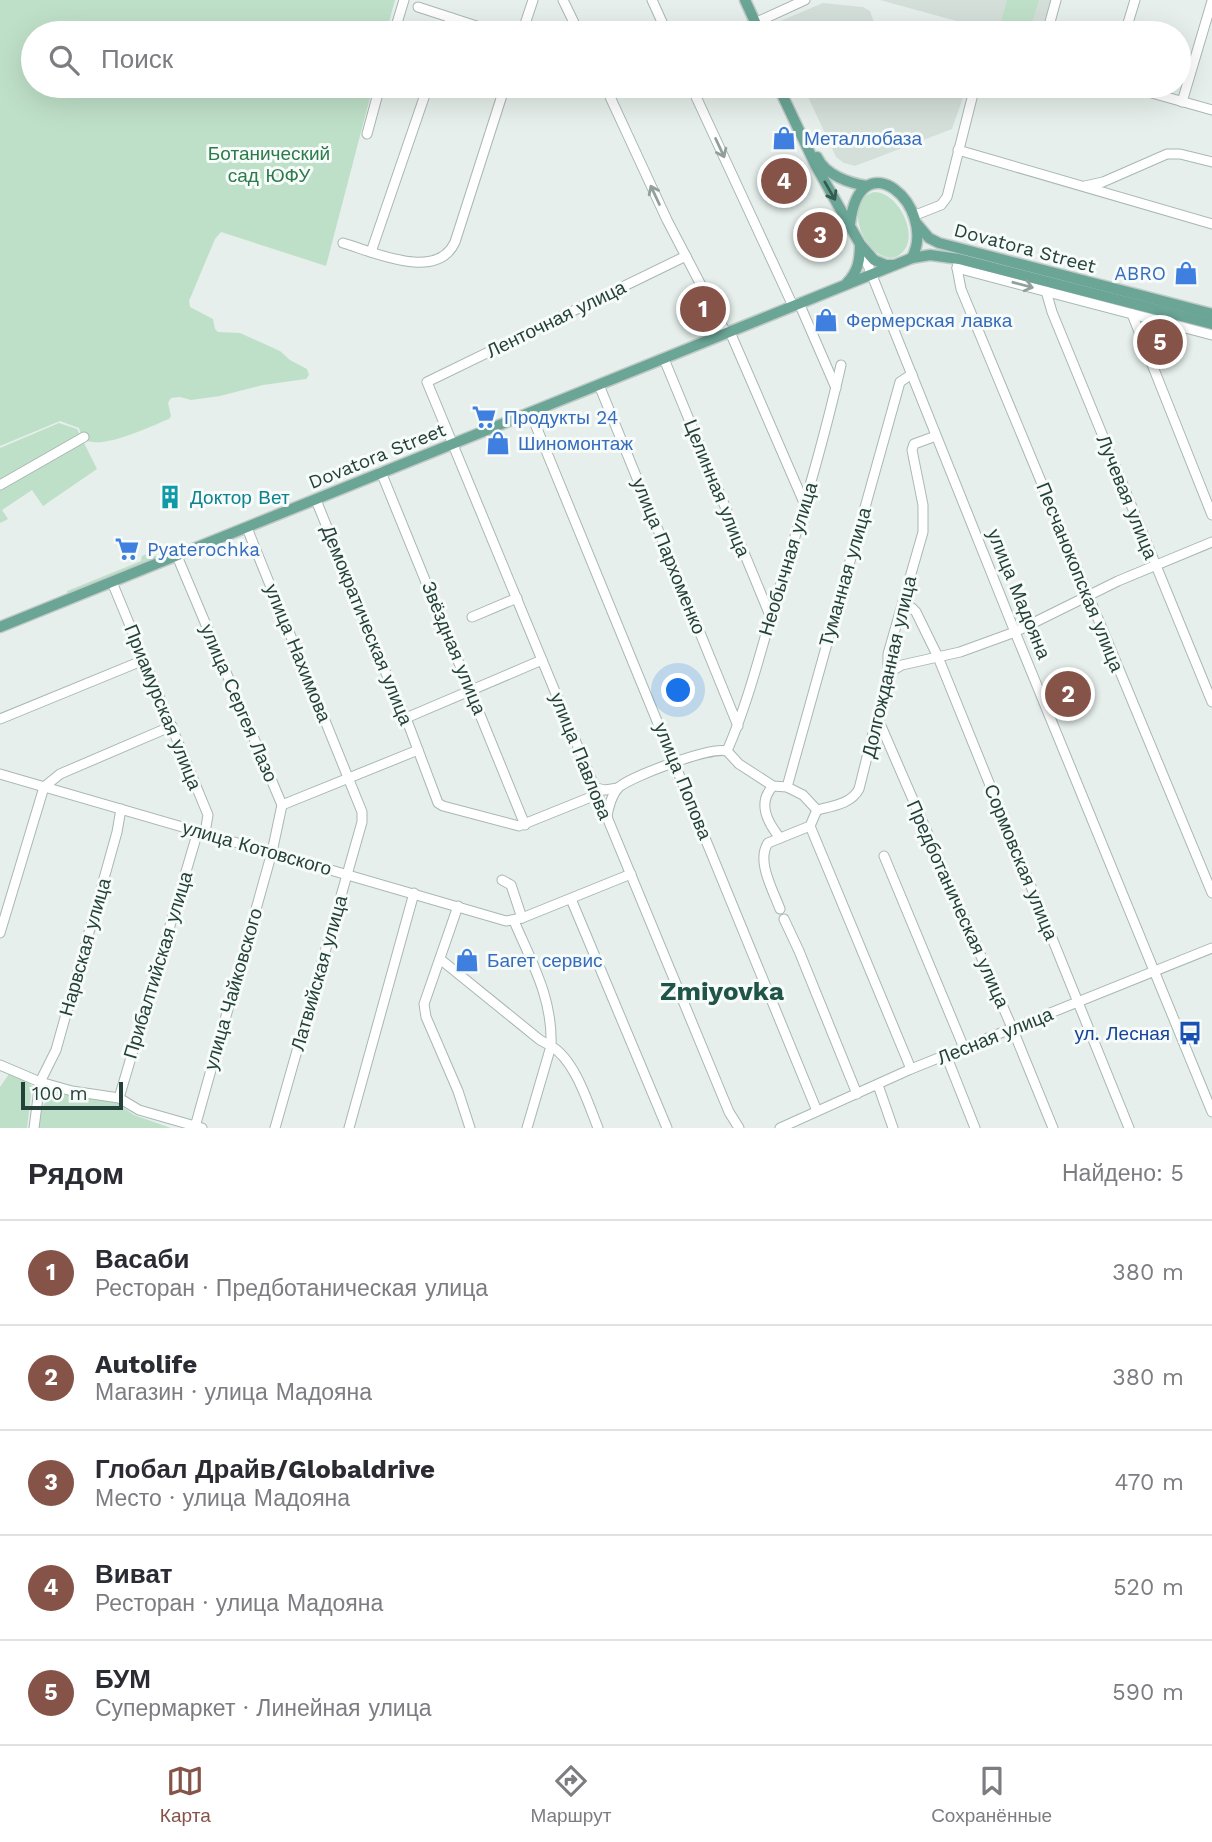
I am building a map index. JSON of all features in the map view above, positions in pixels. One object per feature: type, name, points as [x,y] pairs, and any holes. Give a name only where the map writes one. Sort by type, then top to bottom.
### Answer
[{"type":"main road","points":[[738,0],[750,21]]},
{"type":"main road","points":[[745,0],[752,21]]},
{"type":"main road","points":[[784,98],[816,166],[860,244],[874,260],[886,265],[895,265],[912,258],[918,245],[915,220],[902,194],[893,186],[883,183],[867,186],[846,181],[820,163],[790,98]]},
{"type":"main road","points":[[850,224],[855,200],[867,186]]},
{"type":"main road","name":"Dovatora Street","points":[[915,220],[929,238],[939,243],[1212,314]]},
{"type":"main road","points":[[845,285],[857,269],[860,244]]},
{"type":"main road","name":"Dovatora Street","points":[[912,258],[930,255],[1212,324]]},
{"type":"main road","name":"Dovatora Street","points":[[0,627],[895,265]]},
{"type":"street","points":[[398,21],[404,0]]},
{"type":"street","points":[[526,21],[533,0]]},
{"type":"street","points":[[563,0],[573,21]]},
{"type":"street","points":[[652,0],[662,21]]},
{"type":"street","points":[[769,21],[805,0]]},
{"type":"street","points":[[1050,21],[1056,0]]},
{"type":"street","points":[[1129,21],[1135,0]]},
{"type":"street","points":[[1191,72],[1212,1]]},
{"type":"street","points":[[418,7],[460,21]]},
{"type":"street","points":[[367,134],[377,98]]},
{"type":"street","points":[[371,252],[424,98]]},
{"type":"street","points":[[343,243],[405,261],[426,262],[442,259],[451,251],[501,98]]},
{"type":"street","points":[[612,98],[667,220],[728,333],[804,505]]},
{"type":"street","points":[[697,98],[836,388]]},
{"type":"street","points":[[915,220],[944,203],[972,98]]},
{"type":"street","points":[[1168,98],[1212,110]]},
{"type":"street","points":[[1182,102],[1183,98]]},
{"type":"street","points":[[958,150],[1212,224]]},
{"type":"street","points":[[1081,187],[1103,182],[1167,154],[1180,154],[1212,162]]},
{"type":"street","name":"улица Мадояна","points":[[860,244],[1015,632],[1212,1112]]},
{"type":"street","name":"Ленточная улица","points":[[427,382],[686,256]]},
{"type":"street","name":"Dovatora Street","points":[[958,263],[1046,291],[1212,335]]},
{"type":"street","name":"Песчанокопская улица","points":[[958,263],[961,289],[1212,893]]},
{"type":"street","name":"Лучевая улица","points":[[1046,291],[1052,312],[1212,702]]},
{"type":"street","points":[[1132,314],[1212,515]]},
{"type":"street","name":"Целинная улица","points":[[664,359],[771,618]]},
{"type":"street","name":"Необычная улица","points":[[727,751],[738,726],[771,618],[841,365]]},
{"type":"street","name":"Туманная улица","points":[[787,787],[900,382],[912,374]]},
{"type":"street","name":"улица Павлова","points":[[427,382],[594,791],[729,1112],[739,1128]]},
{"type":"street","name":"улица Пархоменко","points":[[599,386],[738,726]]},
{"type":"street","name":"улица Попова","points":[[531,414],[817,1111]]},
{"type":"street","name":"Долгожданная улица","points":[[817,810],[850,800],[859,789],[888,673],[888,654],[924,522],[912,450],[914,444],[936,436]]},
{"type":"street","points":[[0,485],[84,437]]},
{"type":"street","name":"Звёздная улица","points":[[382,472],[525,825]]},
{"type":"street","name":"Демократическая улица","points":[[316,500],[376,651],[406,718],[435,797],[443,806],[510,824],[525,825]]},
{"type":"street","name":"улица Нахимова","points":[[247,528],[350,778]]},
{"type":"street","points":[[888,673],[902,665],[937,657],[1015,632],[1155,565],[1212,542]]},
{"type":"street","name":"улица Сергея Лазо","points":[[177,556],[282,805],[272,852]]},
{"type":"street","name":"Приамурская улица","points":[[111,582],[208,814],[201,832]]},
{"type":"street","points":[[472,617],[517,598]]},
{"type":"street","name":"Сормовская улица","points":[[902,606],[912,608],[916,612],[937,657],[1129,1128]]},
{"type":"street","points":[[0,719],[145,660]]},
{"type":"street","points":[[406,718],[542,660]]},
{"type":"street","name":"Предботаническая улица","points":[[877,719],[1053,1128]]},
{"type":"street","points":[[0,933],[44,787],[60,774],[172,726]]},
{"type":"street","points":[[282,805],[418,750]]},
{"type":"street","points":[[525,825],[594,791],[618,788],[676,762],[713,750],[727,751],[739,764],[773,786],[787,787],[803,795],[817,810],[810,826],[768,843],[764,849],[765,865],[780,909]]},
{"type":"street","name":"улица Котовского","points":[[0,774],[414,892],[506,921],[518,920]]},
{"type":"street","name":"Латвийская улица","points":[[275,1128],[362,812],[350,778]]},
{"type":"street","points":[[773,786],[766,793],[764,804],[768,819],[780,838]]},
{"type":"street","points":[[606,819],[618,788]]},
{"type":"street","name":"Нарвская улица","points":[[34,1128],[40,1082],[56,1050],[111,856],[121,809]]},
{"type":"street","points":[[810,826],[911,1069]]},
{"type":"street","name":"Прибалтийская улица","points":[[119,1098],[201,832]]},
{"type":"street","name":"улица Чайковского","points":[[198,1127],[272,852]]},
{"type":"street","points":[[884,856],[964,1048]]},
{"type":"street","points":[[518,920],[631,874]]},
{"type":"street","points":[[502,880],[511,884],[518,920],[549,1004],[552,1026],[551,1046],[527,1128]]},
{"type":"street","points":[[349,1128],[414,892]]},
{"type":"street","points":[[571,899],[667,1128]]},
{"type":"street","points":[[458,906],[428,986],[424,1011],[458,1091],[470,1128]]},
{"type":"street","points":[[784,919],[857,1094]]},
{"type":"street","name":"Лесная улица","points":[[780,1128],[911,1069],[1212,948]]},
{"type":"street","points":[[440,959],[565,1057],[598,1128]]},
{"type":"street","points":[[946,1055],[975,1128]]},
{"type":"street","points":[[0,1065],[40,1082],[72,1091],[119,1098],[139,1110],[198,1127]]},
{"type":"street","points":[[878,1085],[893,1128]]},
{"type":"shaded area","points":[[880,0],[1051,0],[1045,21],[956,21]]},
{"type":"shaded area","points":[[823,3],[863,7],[870,11],[874,21],[780,21]]},
{"type":"shaded area","points":[[809,98],[963,98],[952,129],[855,166],[836,157]]},
{"type":"green space","name":"Ботанический сад ЮФУ","points":[[0,0],[395,0],[389,21],[21,21],[21,98],[370,98],[326,266],[221,232],[215,239],[189,301],[190,307],[213,319],[218,332],[240,333],[280,351],[307,369],[309,375],[306,379],[263,385],[220,396],[191,400],[171,398],[168,403],[171,416],[169,419],[112,440],[90,442],[83,438],[79,428],[60,421],[0,446]]},
{"type":"green space","points":[[1007,0],[1039,0],[1033,21],[1001,21]]},
{"type":"green space","points":[[874,192],[891,199],[907,223],[908,242],[905,249],[895,257],[884,257],[874,250],[859,225],[858,211],[862,199]]},
{"type":"green space","points":[[59,423],[77,429],[97,469],[43,506],[32,490],[2,510],[8,519],[0,523],[0,448]]},
{"type":"green space","points":[[163,553],[164,555],[68,594],[67,591],[141,561],[142,556],[147,554],[149,558]]},
{"type":"green space","points":[[9,1074],[32,1086],[27,1128],[0,1128],[0,1087]]},
{"type":"green space","points":[[66,1093],[117,1103],[134,1115],[171,1128],[37,1128],[45,1103],[53,1096]]},
{"type":"place","name":"Металлобаза","points":[[784,138]]},
{"type":"place","name":"Виват","points":[[784,181]]},
{"type":"place","name":"Глобал Драйв/Globaldrive","points":[[820,235]]},
{"type":"place","name":"ABRO","points":[[1186,273]]},
{"type":"place","name":"Васаби","points":[[703,309]]},
{"type":"place","name":"Фермерская лавка","points":[[826,320]]},
{"type":"place","name":"БУМ","points":[[1160,342]]},
{"type":"place","name":"Продукты 24","points":[[484,417]]},
{"type":"place","name":"Шиномонтаж","points":[[498,443]]},
{"type":"place","name":"Доктор Вет","points":[[170,497]]},
{"type":"place","name":"Pyaterochka","points":[[127,549]]},
{"type":"place","name":"Autolife","points":[[1068,694]]},
{"type":"place","name":"Багет сервис","points":[[467,960]]},
{"type":"place","name":"ул. Лесная","points":[[1190,1033]]},
{"type":"district","name":"Zmiyovka","points":[[722,991]]}]
